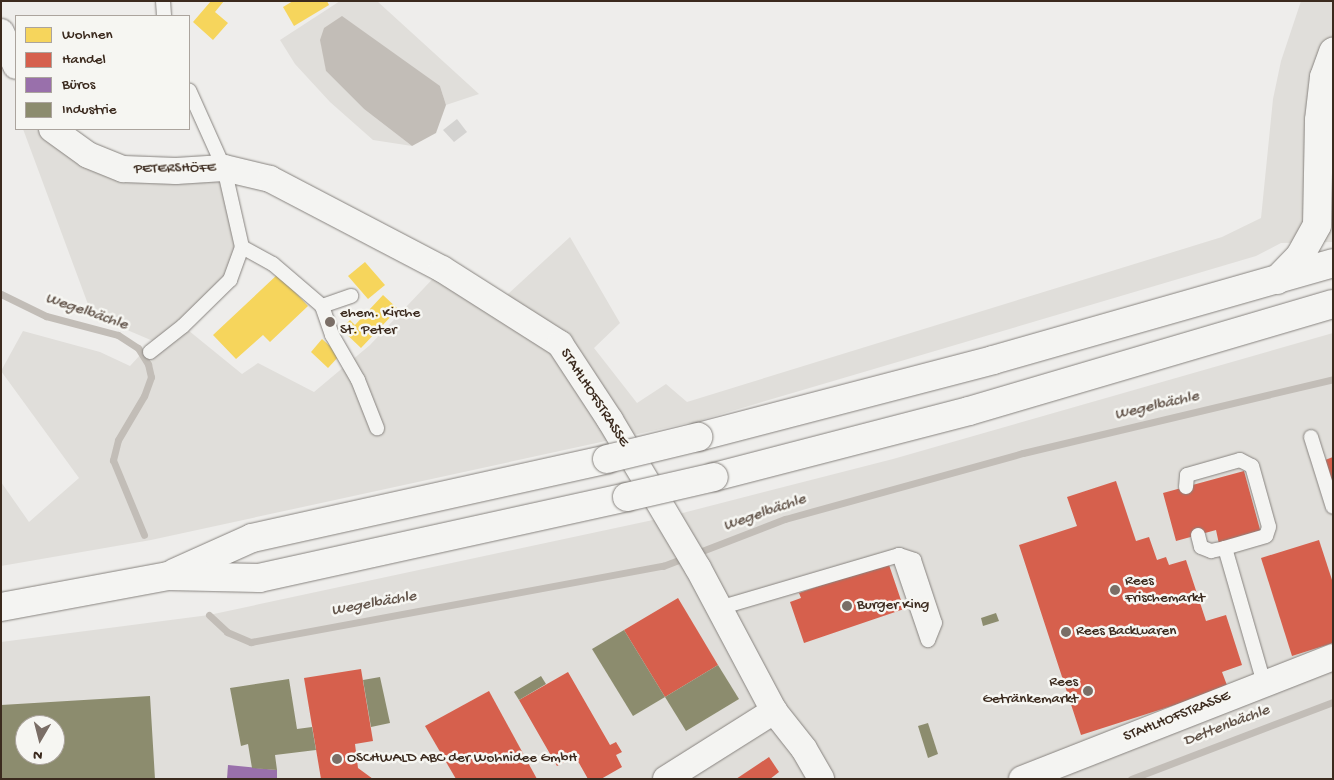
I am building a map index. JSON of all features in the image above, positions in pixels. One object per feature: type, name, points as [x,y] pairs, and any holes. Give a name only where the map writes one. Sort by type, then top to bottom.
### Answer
[{"type":"highway","points":[[1277,280],[1300,256],[1317,225],[1319,120],[1324,77],[1333,52]]},
{"type":"highway","points":[[168,576],[252,538],[698,437],[882,390],[1333,263]]},
{"type":"highway","points":[[1,607],[168,576],[259,578],[628,497],[714,477],[969,411],[1333,304]]},
{"type":"street","points":[[1,32],[15,64]]},
{"type":"street","name":"PETERSHÖFE","points":[[53,130],[88,155],[123,169],[176,171],[224,168]]},
{"type":"street","name":"STAHLHOFSTRASSE","points":[[224,168],[270,179],[442,269],[560,344],[610,420],[698,568],[774,712],[804,749],[821,779]]},
{"type":"street","name":"STAHLHOFSTRASSE","points":[[1022,779],[1333,657]]},
{"type":"street","points":[[666,779],[774,712]]},
{"type":"lane","name":"PETERSHÖFE","points":[[190,92],[224,168]]},
{"type":"lane","points":[[150,352],[183,326],[230,280],[242,247],[224,168]]},
{"type":"lane","points":[[242,247],[273,264],[322,306],[332,335],[358,380],[376,428]]},
{"type":"lane","points":[[322,306],[352,296]]},
{"type":"lane","points":[[1311,437],[1333,507]]},
{"type":"lane","points":[[1186,487],[1186,475],[1240,460],[1252,466],[1268,527],[1266,536],[1211,551],[1201,547],[1198,535]]},
{"type":"lane","points":[[1225,548],[1264,683]]},
{"type":"lane","points":[[719,608],[899,555],[928,640]]},
{"type":"shaded area","points":[[340,1],[377,1],[479,94],[446,105],[440,86],[326,71],[364,109],[412,146],[373,140],[330,102],[295,64],[280,40]]},
{"type":"shaded area","points":[[1301,1],[1333,1],[1333,242],[1281,243],[1256,256],[698,421],[151,540],[1,566],[1,482],[29,522],[79,478],[1,371],[23,331],[100,352],[130,366],[153,341],[92,315],[23,130],[53,130],[88,155],[224,168],[242,247],[230,280],[183,326],[242,374],[258,363],[314,392],[370,345],[442,269],[497,304],[570,237],[620,323],[594,348],[637,403],[666,384],[687,402],[1222,237],[1261,218],[1273,99],[1281,61]]},
{"type":"shaded area","points":[[342,16],[440,86],[446,105],[436,133],[412,146],[364,109],[326,71],[320,40],[324,28]]},
{"type":"shaded area","points":[[1333,333],[1333,779],[1,779],[1,642],[209,615],[667,517],[893,459]]},
{"type":"building: Wohnen","points":[[211,1],[224,1],[215,12],[228,23],[213,40],[193,22]]},
{"type":"building: Wohnen","points":[[293,1],[327,1],[329,5],[294,26],[283,7]]},
{"type":"building: Wohnen","points":[[365,262],[385,285],[368,299],[348,276]]},
{"type":"building: Wohnen","points":[[278,274],[308,306],[270,342],[263,335],[236,359],[213,335]]},
{"type":"building: Wohnen","points":[[383,295],[398,309],[361,348],[341,329],[350,320],[355,325]]},
{"type":"building: Wohnen","points":[[322,339],[340,355],[328,368],[311,352]]},
{"type":"building: Handel","points":[[1333,457],[1333,482],[1332,482],[1325,460]]},
{"type":"building: Handel","points":[[1244,471],[1261,533],[1219,544],[1216,530],[1176,541],[1163,493]]},
{"type":"building: Handel","name":"Rees Frischemarkt","points":[[1116,481],[1136,541],[1149,537],[1157,560],[1166,557],[1169,565],[1186,560],[1206,621],[1226,615],[1242,665],[1222,672],[1228,688],[1081,735],[1019,545],[1077,526],[1067,497]]},
{"type":"building: Handel","points":[[1319,540],[1333,583],[1333,643],[1292,656],[1261,558]]},
{"type":"building: Handel","name":"Burger King","points":[[888,562],[904,609],[804,643],[790,602],[801,598],[799,593]]},
{"type":"building: Handel","points":[[678,598],[718,665],[665,697],[624,630]]},
{"type":"building: Handel","points":[[361,669],[373,741],[355,744],[358,768],[373,779],[321,779],[304,678]]},
{"type":"building: Handel","points":[[568,672],[610,745],[616,742],[622,752],[616,755],[622,767],[601,779],[588,779],[575,756],[557,766],[519,700]]},
{"type":"building: Handel","points":[[489,691],[537,779],[456,779],[425,726]]},
{"type":"building: Handel","points":[[769,757],[779,772],[770,779],[736,779]]},
{"type":"building: Büros","points":[[228,765],[277,770],[277,779],[227,779]]},
{"type":"building: Industrie","points":[[996,613],[999,621],[983,626],[981,618]]},
{"type":"building: Industrie","points":[[624,630],[665,697],[633,716],[592,649]]},
{"type":"building: Industrie","points":[[718,665],[739,699],[686,731],[665,697]]},
{"type":"building: Industrie","points":[[541,676],[546,684],[519,700],[514,692]]},
{"type":"building: Industrie","points":[[380,677],[390,723],[371,727],[363,680]]},
{"type":"building: Industrie","points":[[289,679],[297,729],[312,727],[316,750],[275,755],[277,770],[252,768],[248,744],[241,746],[230,688]]},
{"type":"building: Industrie","points":[[150,696],[155,779],[1,779],[1,705]]},
{"type":"building: Industrie","points":[[928,723],[938,754],[928,758],[918,726]]},
{"type":"building: Sonstige","points":[[457,119],[467,132],[454,142],[443,130]]},
{"type":"waterway","name":"Wegelbächle","points":[[1,294],[46,316],[118,335],[138,348],[148,364],[151,377],[144,396],[118,440],[113,460],[144,535]]},
{"type":"waterway","name":"Wegelbächle","points":[[209,615],[227,632],[251,642],[663,566],[785,519],[1023,453],[1333,379]]},
{"type":"waterway","name":"Dettenbächle","points":[[1131,779],[1333,702]]},
{"type":"place","name":"ehem. Kirche St. Peter","points":[[330,322]]},
{"type":"place","name":"Rees Frischemarkt","points":[[1115,590]]},
{"type":"place","name":"Burger King","points":[[847,606]]},
{"type":"place","name":"Rees Backwaren","points":[[1066,632]]},
{"type":"place","name":"Rees Getränkemarkt","points":[[1088,691]]},
{"type":"place","name":"OSCHWALD ABC der Wohnidee GmbH","points":[[337,759]]}]
